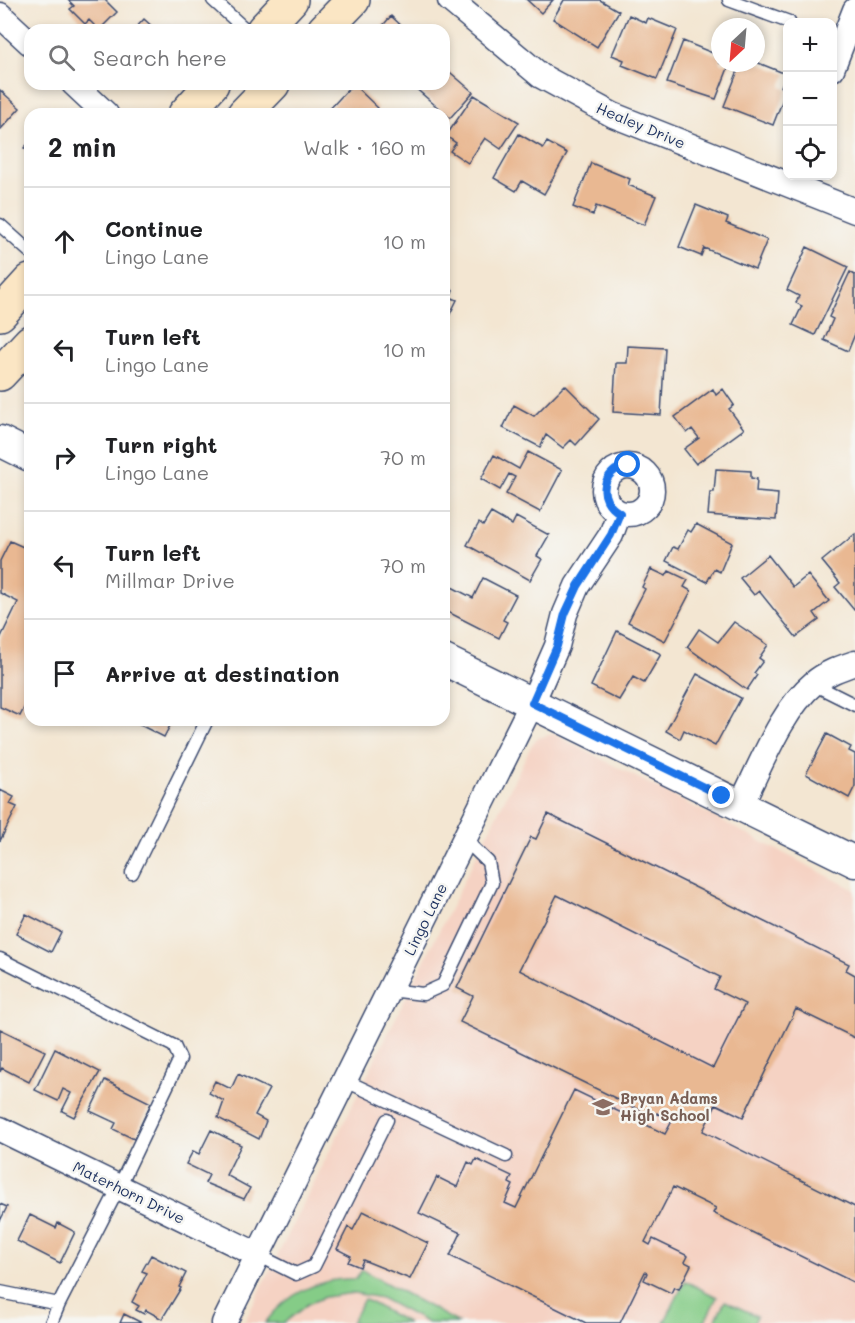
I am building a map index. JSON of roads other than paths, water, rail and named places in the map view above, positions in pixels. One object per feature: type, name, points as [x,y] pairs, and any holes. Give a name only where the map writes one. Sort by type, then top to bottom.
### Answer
[{"type":"main road","points":[[269,24],[291,0]]},
{"type":"main road","points":[[330,24],[353,0]]},
{"type":"main road","points":[[190,108],[207,90]]},
{"type":"main road","points":[[250,108],[267,90]]},
{"type":"main road","points":[[0,314],[24,288]]},
{"type":"main road","points":[[0,374],[24,348]]},
{"type":"street","name":"Healey Drive","points":[[450,0],[541,76],[613,115],[783,178]]},
{"type":"street","points":[[838,40],[855,10]]},
{"type":"street","points":[[0,15],[24,37]]},
{"type":"street","points":[[80,90],[100,108]]},
{"type":"street","name":"Healey Drive","points":[[788,180],[855,211]]},
{"type":"street","points":[[0,441],[24,453]]},
{"type":"street","name":"Lingo Lane","points":[[224,1323],[532,703],[557,646],[565,614],[573,595],[611,535],[620,513]]},
{"type":"street","points":[[450,663],[855,862]]},
{"type":"street","points":[[740,806],[792,707],[813,684],[831,671],[855,663]]},
{"type":"street","name":"Materhorn Drive","points":[[0,1129],[258,1256]]},
{"type":"lane","points":[[213,0],[239,24]]},
{"type":"lane","points":[[729,0],[783,20]]},
{"type":"lane","points":[[0,225],[24,247]]},
{"type":"lane","points":[[813,684],[855,705]]},
{"type":"lane","points":[[132,873],[204,726]]},
{"type":"lane","points":[[390,990],[423,994],[443,985],[492,883],[488,862],[464,839]]},
{"type":"lane","points":[[0,959],[174,1046],[180,1059],[51,1323]]},
{"type":"lane","points":[[346,1081],[506,1156]]},
{"type":"lane","points":[[258,1256],[296,1274],[314,1266],[387,1119]]},
{"type":"lane","points":[[0,1292],[59,1305]]},
{"type":"place","name":"Bryan Adams High School","points":[[603,1107]]}]
